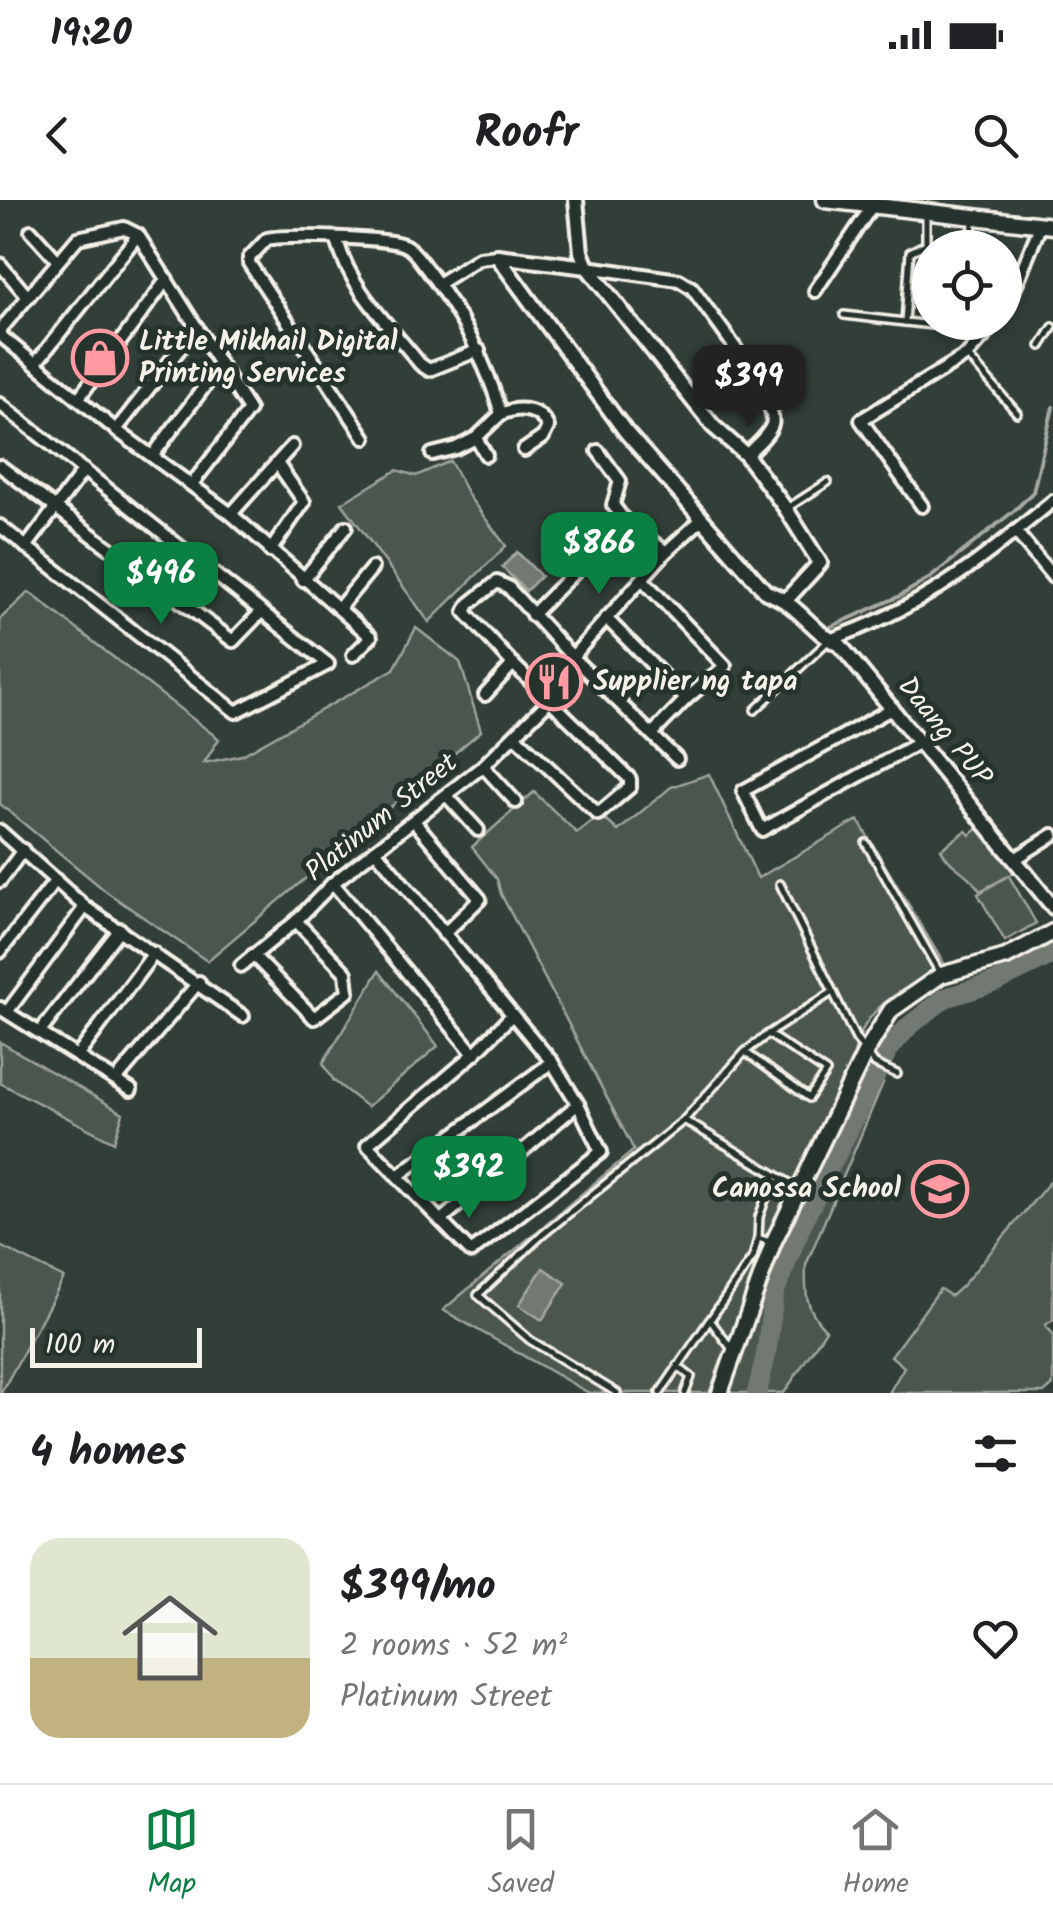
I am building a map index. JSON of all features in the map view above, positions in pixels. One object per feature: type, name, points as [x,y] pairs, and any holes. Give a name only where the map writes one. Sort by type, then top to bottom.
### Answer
[{"type":"main road","points":[[825,200],[872,206],[900,204],[926,211],[1047,225]]},
{"type":"main road","points":[[720,1393],[766,1240],[799,1188],[892,1010],[942,975],[1006,957],[1053,932]]},
{"type":"street","points":[[576,200],[581,252],[587,267],[713,426],[746,455],[820,562],[787,600]]},
{"type":"street","points":[[815,291],[872,206]]},
{"type":"street","points":[[1022,276],[1047,225]]},
{"type":"street","points":[[192,484],[249,410],[138,235],[124,228],[78,238],[0,333],[116,430],[231,514],[371,637],[353,654]]},
{"type":"street","points":[[31,231],[58,261]]},
{"type":"street","points":[[35,364],[138,235]]},
{"type":"street","points":[[365,438],[249,263],[253,253],[269,238],[400,243],[410,248],[438,284],[479,350],[501,414]]},
{"type":"street","points":[[337,239],[351,276],[420,364],[429,370],[479,350]]},
{"type":"street","points":[[438,284],[478,258],[497,256],[679,280],[692,288],[760,383],[774,418],[771,429],[746,455]]},
{"type":"street","name":"Daang PUP","points":[[497,256],[625,432],[766,592],[787,600],[828,639],[840,645],[1053,906]]},
{"type":"street","points":[[0,264],[27,296]]},
{"type":"street","points":[[78,399],[166,279]]},
{"type":"street","points":[[116,430],[197,327]]},
{"type":"street","points":[[922,506],[861,420],[966,356],[981,340]]},
{"type":"street","points":[[153,455],[220,366]]},
{"type":"street","points":[[0,404],[328,664],[236,712],[0,526]]},
{"type":"street","points":[[432,454],[476,438],[501,414],[524,410],[544,420],[548,428],[543,437],[524,450]]},
{"type":"street","points":[[476,438],[486,455]]},
{"type":"street","points":[[231,514],[292,446]]},
{"type":"street","points":[[598,450],[620,481],[613,504],[624,521],[666,552]]},
{"type":"street","points":[[270,551],[304,502],[277,463]]},
{"type":"street","points":[[0,466],[232,641],[261,612]]},
{"type":"street","points":[[26,547],[84,470]]},
{"type":"street","points":[[828,639],[887,618],[942,588],[980,563],[1053,501]]},
{"type":"street","name":"Platinum Street","points":[[241,966],[333,883],[447,796],[515,736],[606,618],[701,520]]},
{"type":"street","points":[[532,615],[624,521]]},
{"type":"street","points":[[303,580],[346,527]]},
{"type":"street","points":[[1016,532],[1053,577]]},
{"type":"street","points":[[339,608],[372,568]]},
{"type":"street","points":[[643,580],[725,666],[652,734]]},
{"type":"street","points":[[515,736],[599,815],[630,788],[630,779],[544,697],[466,612],[497,582],[508,587],[677,759]]},
{"type":"street","points":[[606,618],[686,699]]},
{"type":"street","points":[[485,695],[512,664]]},
{"type":"street","points":[[893,708],[743,791],[762,830],[920,742]]},
{"type":"street","points":[[482,766],[516,802]]},
{"type":"street","points":[[447,796],[478,830]]},
{"type":"street","points":[[414,821],[480,899],[444,934]]},
{"type":"street","points":[[0,831],[85,907],[199,982],[243,1016]]},
{"type":"street","points":[[1015,859],[1053,835]]},
{"type":"street","points":[[0,882],[23,850]]},
{"type":"street","points":[[375,850],[552,1062],[601,1152],[471,1252],[367,1145],[474,1054],[512,1015]]},
{"type":"street","points":[[0,952],[56,880]]},
{"type":"street","points":[[333,883],[474,1054]]},
{"type":"street","points":[[85,907],[4,1010],[131,1090]]},
{"type":"street","points":[[253,955],[314,1018],[348,992],[346,974],[296,920]]},
{"type":"street","points":[[40,1032],[120,929]]},
{"type":"street","points":[[78,1055],[154,953]]},
{"type":"street","points":[[116,1080],[199,982]]},
{"type":"street","points":[[399,1174],[552,1062]]},
{"type":"street","points":[[440,1220],[578,1104]]},
{"type":"lane","points":[[926,211],[927,230]]},
{"type":"lane","points":[[973,230],[974,217]]},
{"type":"lane","points":[[905,322],[912,251]]},
{"type":"lane","points":[[844,315],[912,323]]},
{"type":"lane","points":[[1041,346],[1053,327]]},
{"type":"lane","points":[[966,356],[1017,413]]},
{"type":"lane","points":[[786,509],[828,482]]},
{"type":"lane","points":[[755,710],[828,639]]},
{"type":"lane","points":[[866,844],[942,975]]},
{"type":"lane","points":[[780,884],[832,992],[870,1058],[897,1074]]},
{"type":"lane","points":[[618,1393],[530,1340],[478,1295],[542,1235],[684,1120],[745,1052],[832,992]]},
{"type":"lane","points":[[745,1052],[809,1098],[826,1072],[768,1034]]},
{"type":"lane","points":[[684,1120],[799,1188]]},
{"type":"lane","points":[[660,1393],[766,1240],[760,1217],[774,1176]]},
{"type":"lane","points":[[710,1320],[734,1351]]},
{"type":"lane","points":[[677,1366],[691,1376],[685,1393]]},
{"type":"shaded area","points":[[450,461],[470,498],[506,546],[429,622],[342,503],[397,470],[416,476]]},
{"type":"shaded area","points":[[517,552],[541,576],[526,591],[502,567]]},
{"type":"shaded area","points":[[29,592],[219,739],[204,763],[242,755],[394,669],[416,628],[460,662],[481,731],[207,961],[108,893],[0,804],[0,619]]},
{"type":"shaded area","points":[[709,774],[758,878],[858,820],[944,964],[884,1004],[864,1028],[852,1064],[772,1230],[709,1393],[589,1393],[443,1310],[634,1150],[501,894],[497,879],[472,847],[534,792],[577,833],[595,819],[606,820],[618,831],[671,787]]},
{"type":"shaded area","points":[[979,828],[1015,872],[1009,876],[1036,923],[1005,941],[978,894],[1008,876],[980,891],[941,849],[966,831],[970,835]]},
{"type":"shaded area","points":[[379,971],[438,1046],[367,1107],[334,1081],[323,1063]]},
{"type":"shaded area","points":[[0,1042],[123,1113],[114,1142],[0,1083]]},
{"type":"shaded area","points":[[858,1078],[883,1083],[806,1265],[808,1300],[826,1330],[784,1393],[728,1393],[785,1229]]},
{"type":"shaded area","points":[[1053,1178],[1053,1320],[1045,1325],[1053,1334],[1053,1385],[1044,1393],[889,1393],[904,1367],[891,1356],[940,1289],[951,1296],[962,1286]]},
{"type":"shaded area","points":[[0,1246],[64,1278],[1,1393],[0,1393]]},
{"type":"shaded area","points":[[543,1268],[566,1283],[542,1320],[519,1305]]},
{"type":"waterway","points":[[826,629],[930,578],[1015,510],[1033,492],[1053,407]]},
{"type":"waterway","points":[[757,1393],[774,1293],[803,1221],[888,1050],[908,1027],[945,998],[996,982],[1053,954]]},
{"type":"place","name":"Little Mikhail Digital Printing Services","points":[[100,358]]},
{"type":"place","name":"Supplier ng tapa","points":[[554,682]]},
{"type":"place","name":"Canossa School","points":[[940,1189]]}]
